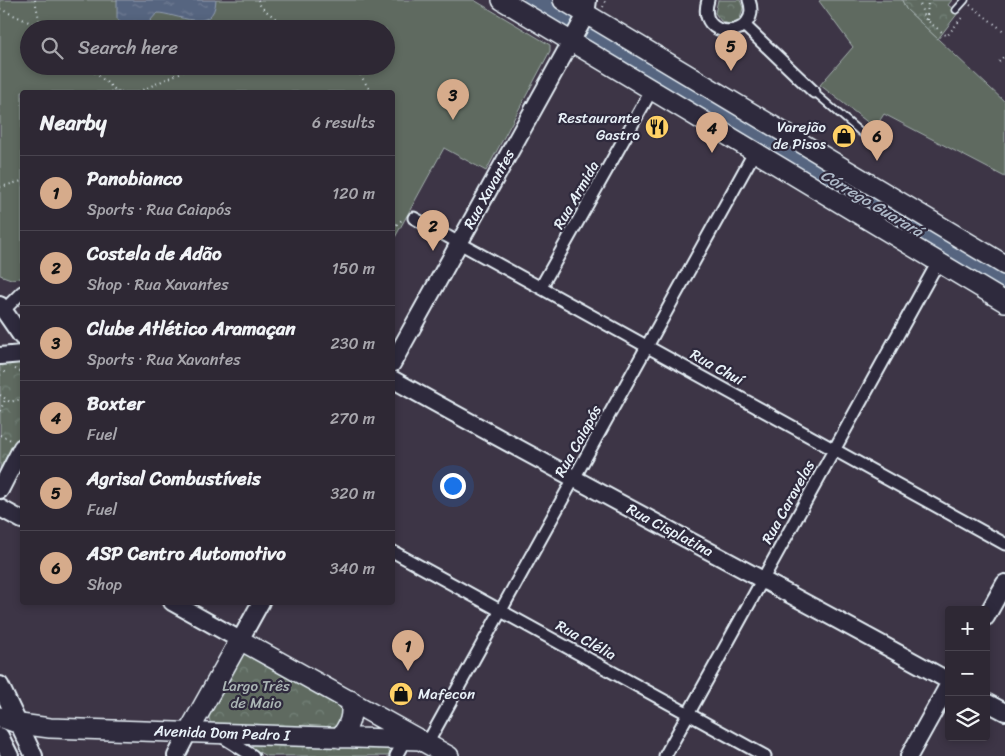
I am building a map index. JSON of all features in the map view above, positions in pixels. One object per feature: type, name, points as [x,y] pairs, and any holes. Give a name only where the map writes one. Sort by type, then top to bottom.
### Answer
[{"type":"main road","points":[[502,0],[521,4],[580,23],[1005,265]]},
{"type":"main road","points":[[562,0],[580,23],[652,91],[1005,302]]},
{"type":"main road","points":[[189,732],[240,640],[350,700],[415,739]]},
{"type":"main road","points":[[339,738],[345,732],[351,716],[350,700]]},
{"type":"main road","name":"Avenida Dom Pedro I","points":[[0,717],[21,728]]},
{"type":"main road","name":"Avenida Dom Pedro I","points":[[0,729],[50,728],[415,739],[450,756]]},
{"type":"street","points":[[707,0],[706,13],[716,28],[734,31],[744,26],[750,15],[749,0]]},
{"type":"street","name":"Rua Xavantes","points":[[395,359],[580,23]]},
{"type":"street","points":[[744,26],[814,92]]},
{"type":"street","name":"Rua Armida","points":[[541,287],[652,91]]},
{"type":"street","name":"Rua Caiapós","points":[[396,756],[415,739],[501,611],[754,152]]},
{"type":"street","name":"Rua Chuí","points":[[414,218],[1005,544]]},
{"type":"street","name":"Rua Caravelas","points":[[665,756],[938,262]]},
{"type":"street","points":[[20,294],[2,308],[20,335]]},
{"type":"street","points":[[0,356],[20,354]]},
{"type":"street","name":"Rua Cisplatina","points":[[395,380],[574,480],[763,578],[945,681]]},
{"type":"street","points":[[0,490],[19,445]]},
{"type":"street","points":[[0,508],[20,519]]},
{"type":"street","name":"Rua Clélia","points":[[395,553],[765,756]]},
{"type":"street","points":[[990,610],[1005,583]]},
{"type":"street","points":[[177,605],[240,640],[259,605]]},
{"type":"street","points":[[0,685],[34,756]]},
{"type":"street","points":[[909,756],[945,690]]},
{"type":"street","points":[[990,704],[1005,712]]},
{"type":"street","points":[[176,756],[189,732]]},
{"type":"street","points":[[216,733],[253,756]]},
{"type":"street","points":[[0,736],[10,756]]},
{"type":"lane","points":[[956,10],[963,2]]},
{"type":"lane","points":[[814,92],[865,136]]},
{"type":"path","points":[[35,0],[39,20]]},
{"type":"path","points":[[258,0],[261,7],[277,20]]},
{"type":"path","points":[[918,0],[921,14],[947,36],[965,14],[963,2]]},
{"type":"path","points":[[927,20],[928,0]]},
{"type":"path","points":[[963,2],[1005,32]]},
{"type":"path","points":[[0,9],[24,20]]},
{"type":"path","points":[[999,62],[1005,55]]},
{"type":"path","points":[[98,75],[116,90]]},
{"type":"path","points":[[142,90],[175,75]]},
{"type":"path","points":[[360,75],[370,90]]},
{"type":"path","points":[[0,188],[20,182]]},
{"type":"path","points":[[0,375],[11,369],[20,371]]},
{"type":"path","points":[[0,395],[5,400],[15,402],[20,400]]},
{"type":"path","points":[[0,410],[5,400]]},
{"type":"path","points":[[0,435],[19,445]]},
{"type":"green space","points":[[0,0],[474,0],[550,45],[550,51],[486,171],[444,148],[395,237],[395,90],[20,90],[20,278],[11,279],[0,275]]},
{"type":"green space","points":[[718,0],[740,0],[743,8],[740,19],[729,24],[721,21],[715,13]]},
{"type":"green space","points":[[902,0],[906,9],[1005,102],[1005,177],[884,114],[875,128],[820,85],[853,47],[819,1]]},
{"type":"green space","points":[[902,0],[952,0],[948,5],[958,13],[938,39],[906,9]]},
{"type":"green space","points":[[20,360],[20,437],[0,473],[0,363]]},
{"type":"green space","name":"Largo Três de Maio","points":[[248,654],[341,705],[345,711],[337,727],[211,725],[208,714],[242,655]]},
{"type":"green space","name":"Largo Três de Maio","points":[[254,742],[386,747],[390,753],[389,756],[266,756],[252,748]]},
{"type":"water","points":[[117,0],[216,0],[214,11],[209,17],[201,20],[157,13],[151,20],[118,20]]},
{"type":"waterway","name":"Córrego Guarará","points":[[533,0],[1005,283]]},
{"type":"place","name":"Agrisal Combustíveis","points":[[731,71]]},
{"type":"place","name":"Clube Atlético Aramaçan","points":[[453,120]]},
{"type":"place","name":"Restaurante Gastro","points":[[657,127]]},
{"type":"place","name":"Varejão de Pisos","points":[[844,136]]},
{"type":"place","name":"Boxter","points":[[712,153]]},
{"type":"place","name":"ASP Centro Automotivo","points":[[877,161]]},
{"type":"place","name":"Costela de Adão","points":[[433,251]]},
{"type":"place","name":"Panobianco","points":[[408,671]]},
{"type":"place","name":"Mafecon","points":[[401,694]]}]
